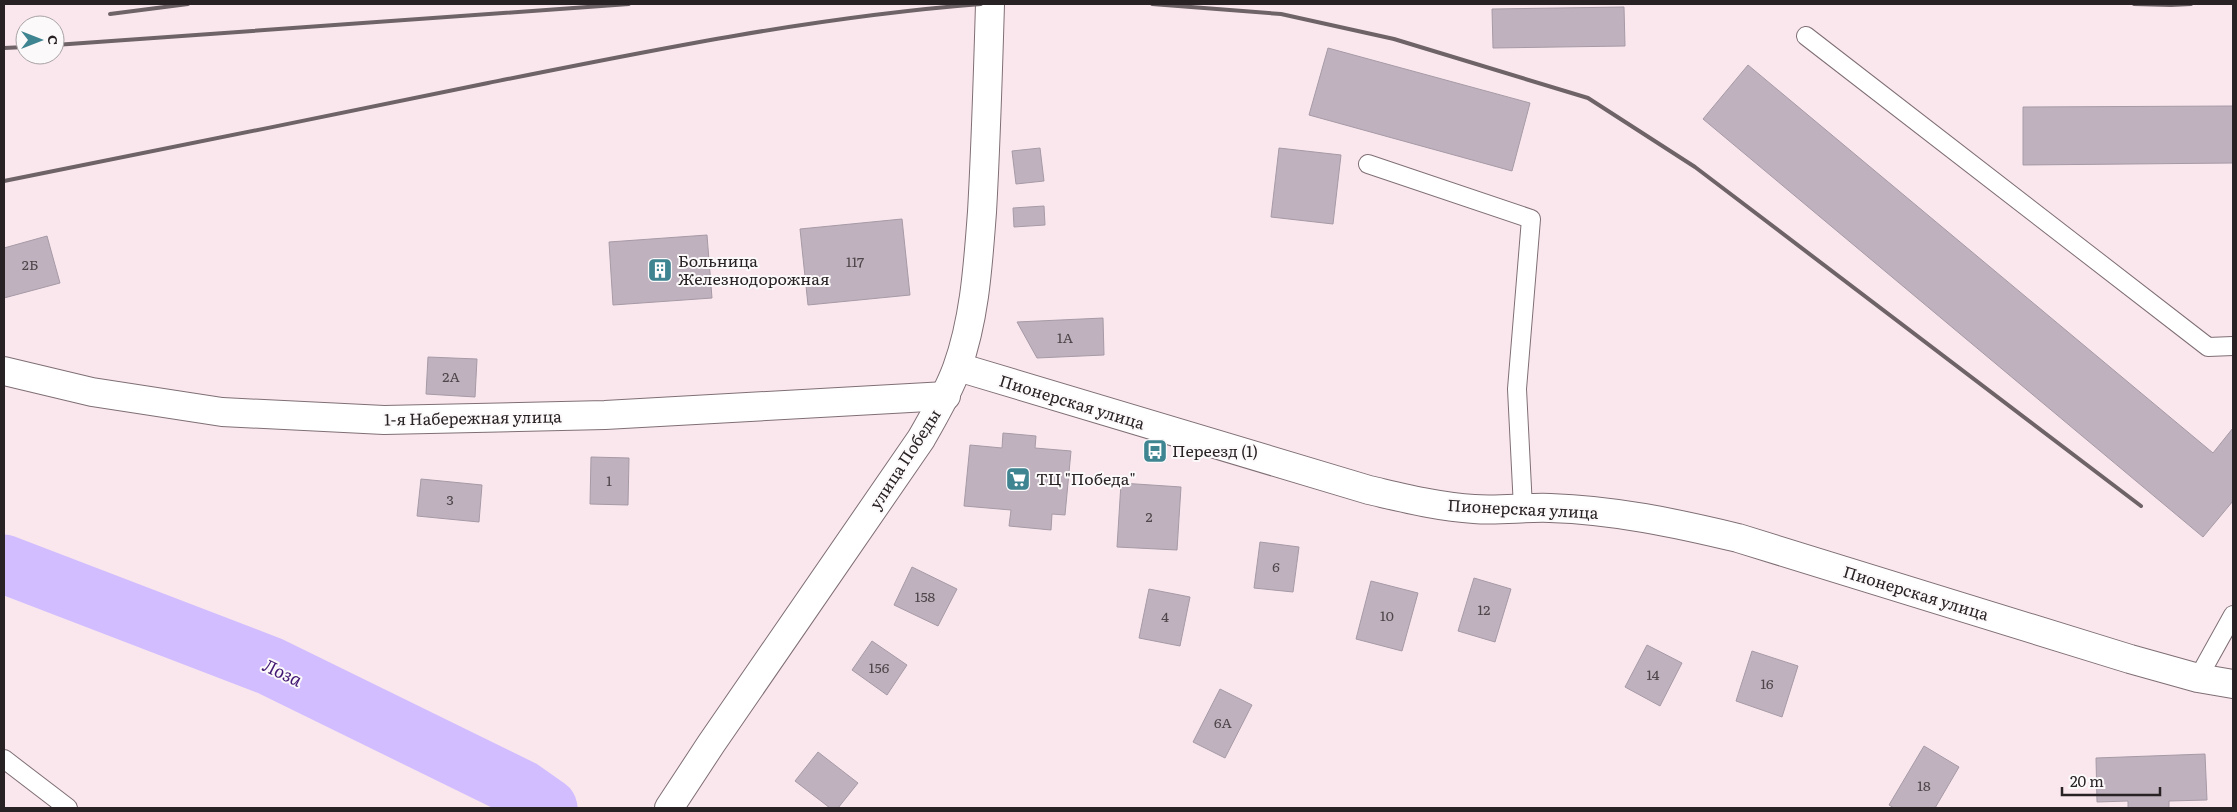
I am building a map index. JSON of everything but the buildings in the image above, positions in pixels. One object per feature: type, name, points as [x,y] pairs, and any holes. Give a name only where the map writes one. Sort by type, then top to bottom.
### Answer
[{"type":"street","name":"улица Победы","points":[[669,808],[710,744],[921,439],[946,396],[958,366],[973,311],[979,257],[987,132],[990,4]]},
{"type":"street","name":"Пионерская улица","points":[[958,366],[1369,490],[1438,505],[1475,509],[1550,508],[1612,513],[1676,523],[1738,538],[2130,659],[2198,678],[2233,684]]},
{"type":"street","name":"1-я Набережная улица","points":[[4,371],[92,392],[222,412],[384,420],[605,414],[946,396]]},
{"type":"lane","points":[[1806,36],[2208,347],[2233,346]]},
{"type":"lane","points":[[1368,164],[1530,219],[1517,389],[1523,508]]},
{"type":"lane","points":[[2198,678],[2233,615]]},
{"type":"lane","points":[[4,759],[68,808]]},
{"type":"waterway","name":"Лоза","points":[[4,564],[270,666],[521,789],[548,808]]},
{"type":"railway","points":[[110,14],[188,4]]},
{"type":"railway","points":[[65,44],[629,4]]},
{"type":"railway","points":[[4,181],[672,47],[857,17],[981,4]]},
{"type":"railway","points":[[1152,4],[1281,14],[1394,39],[1588,98],[1695,167],[2141,506]]},
{"type":"railway","points":[[2134,4],[2191,4]]},
{"type":"railway","points":[[4,48],[15,47]]},
{"type":"place","name":"Больница Железнодорожная","points":[[660,270]]},
{"type":"place","name":"Переезд (1)","points":[[1155,451]]},
{"type":"place","name":"ТЦ \"Победа\"","points":[[1018,479]]}]
